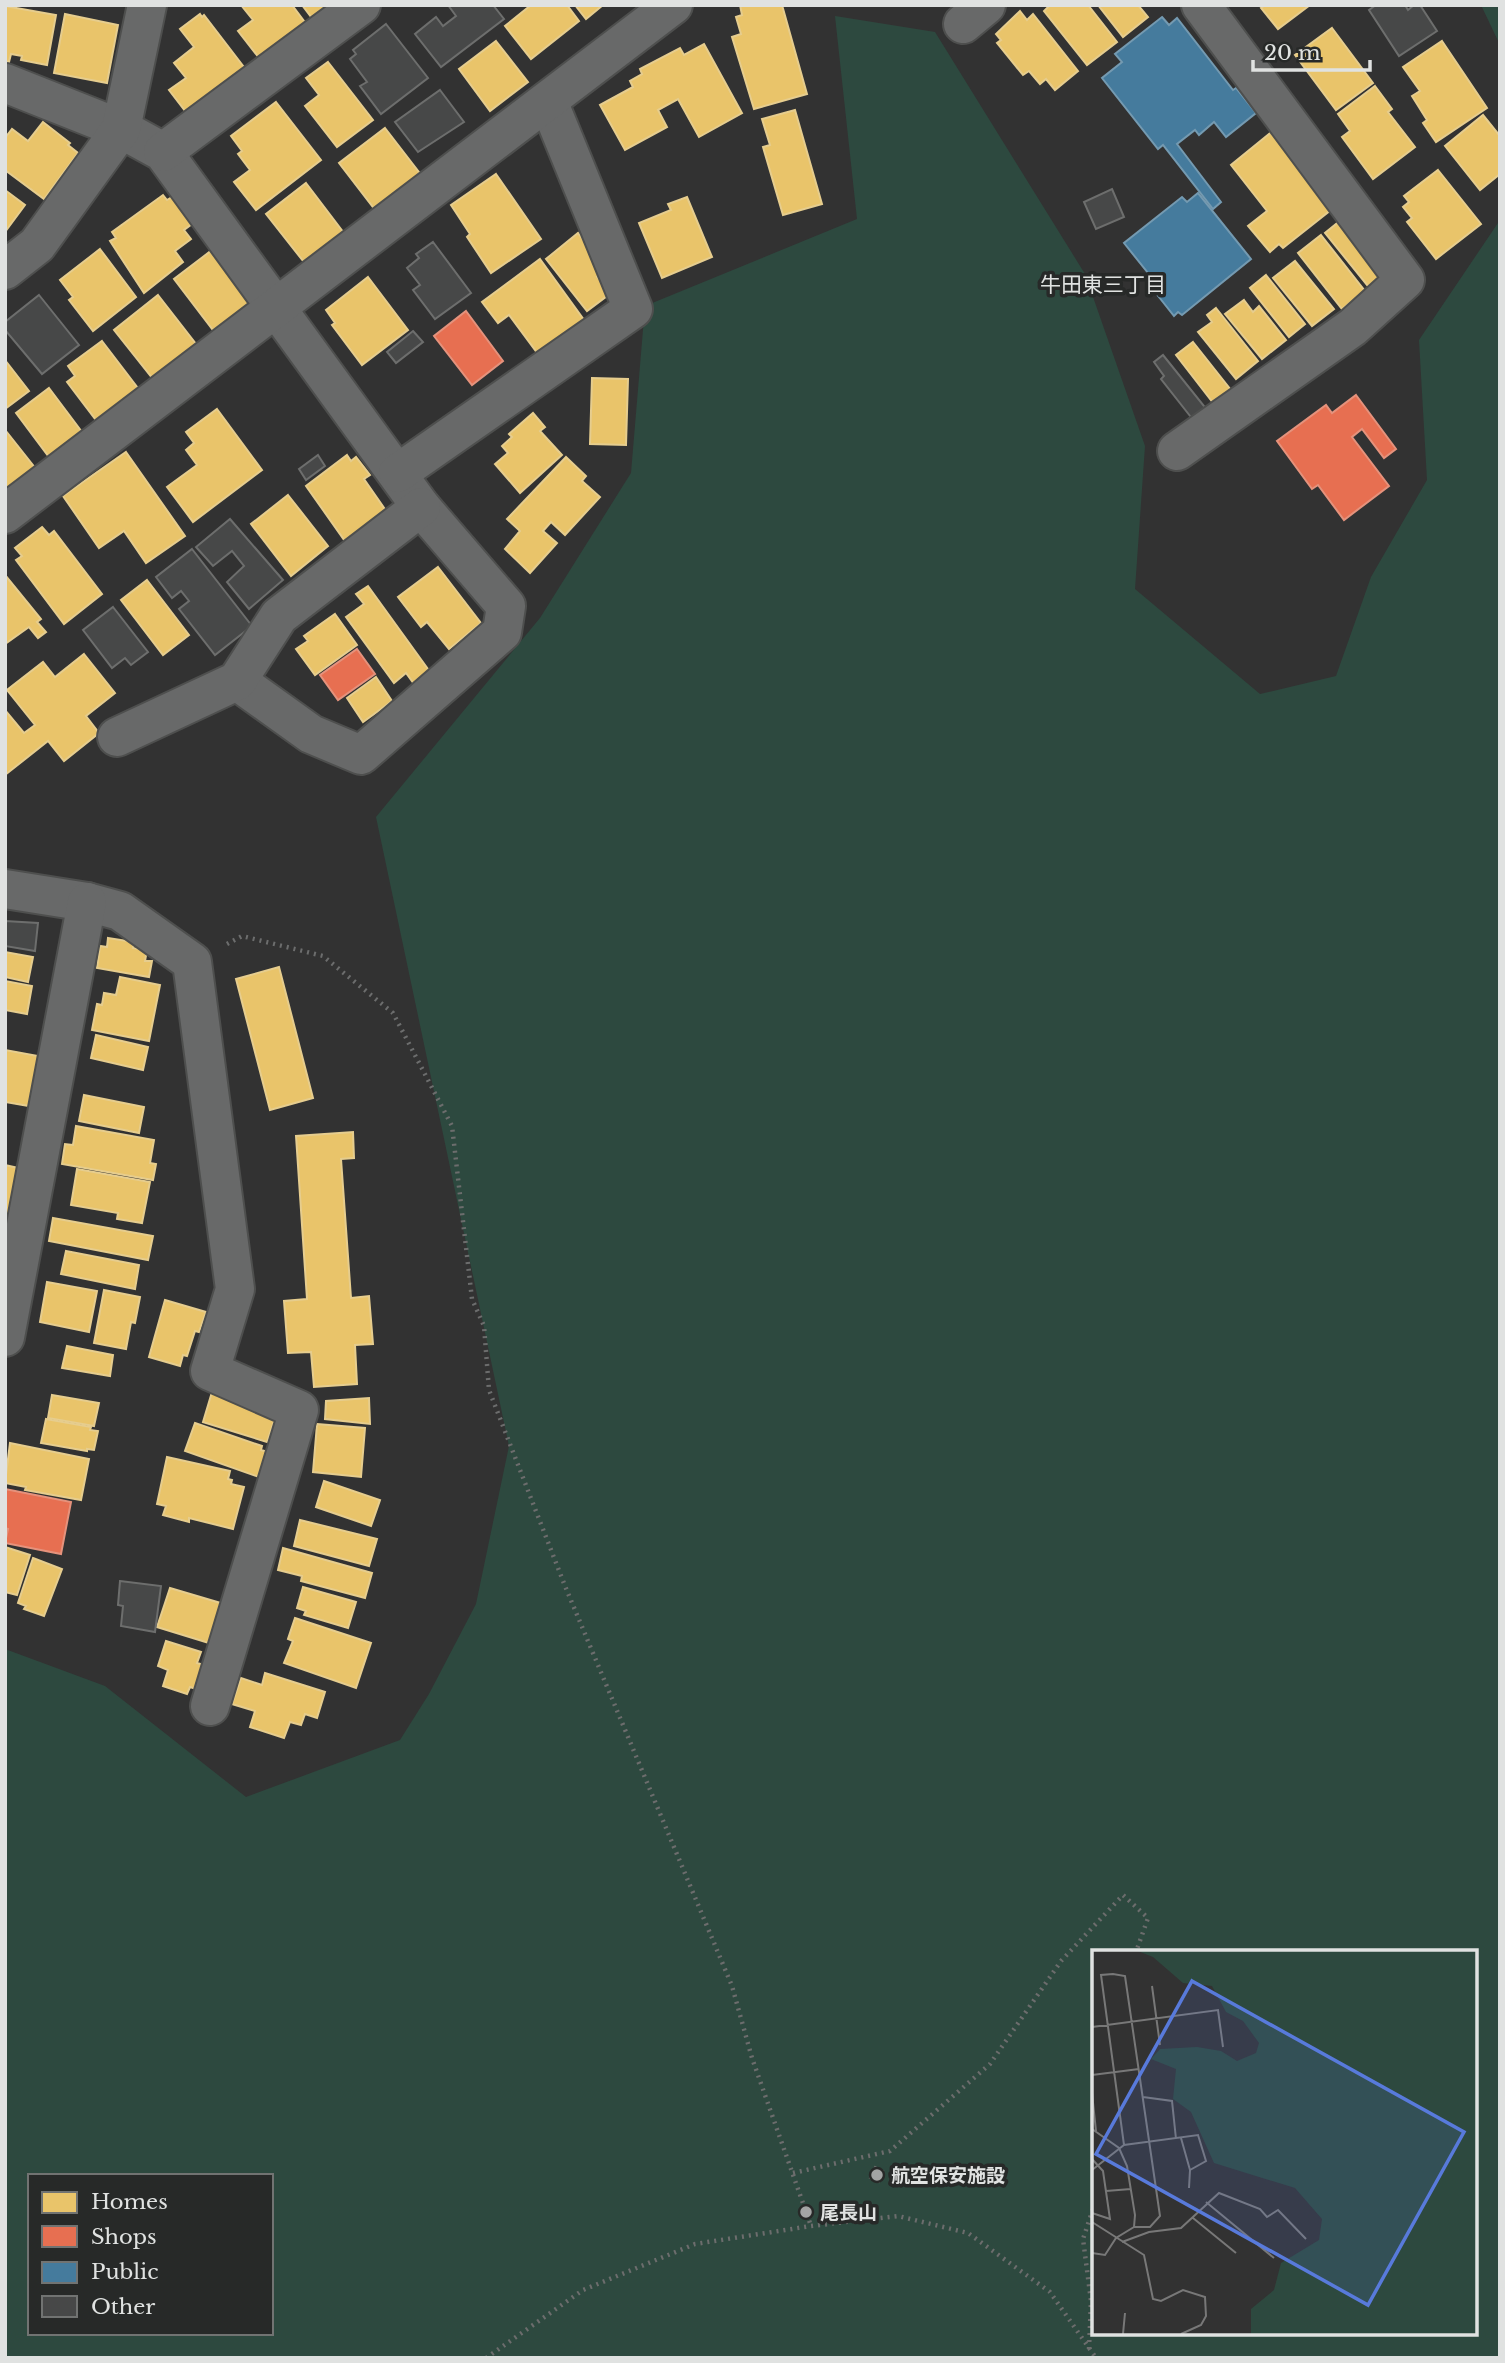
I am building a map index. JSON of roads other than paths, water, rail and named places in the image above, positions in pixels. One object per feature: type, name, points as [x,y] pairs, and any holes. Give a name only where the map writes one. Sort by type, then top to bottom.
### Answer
[{"type":"street","points":[[5,270],[37,245],[121,129],[147,5]]},
{"type":"street","points":[[163,152],[361,5]]},
{"type":"street","points":[[5,514],[673,5]]},
{"type":"street","points":[[1177,451],[1353,327],[1405,280],[1201,5]]},
{"type":"street","points":[[5,83],[121,129],[163,152],[421,506],[506,606],[502,632],[361,755],[311,734],[237,681]]},
{"type":"street","points":[[398,473],[633,309],[548,101]]},
{"type":"street","points":[[117,737],[237,681],[279,616],[421,506]]},
{"type":"street","points":[[5,889],[87,902],[120,911],[191,962],[235,1289],[210,1371],[299,1410],[210,1706]]},
{"type":"street","points":[[5,1337],[87,902]]},
{"type":"place","name":"航空保安施設","points":[[877,2175]]},
{"type":"place","name":"尾長山","points":[[806,2212]]},
{"type":"district","name":"牛田東三丁目","points":[[1103,285]]}]
